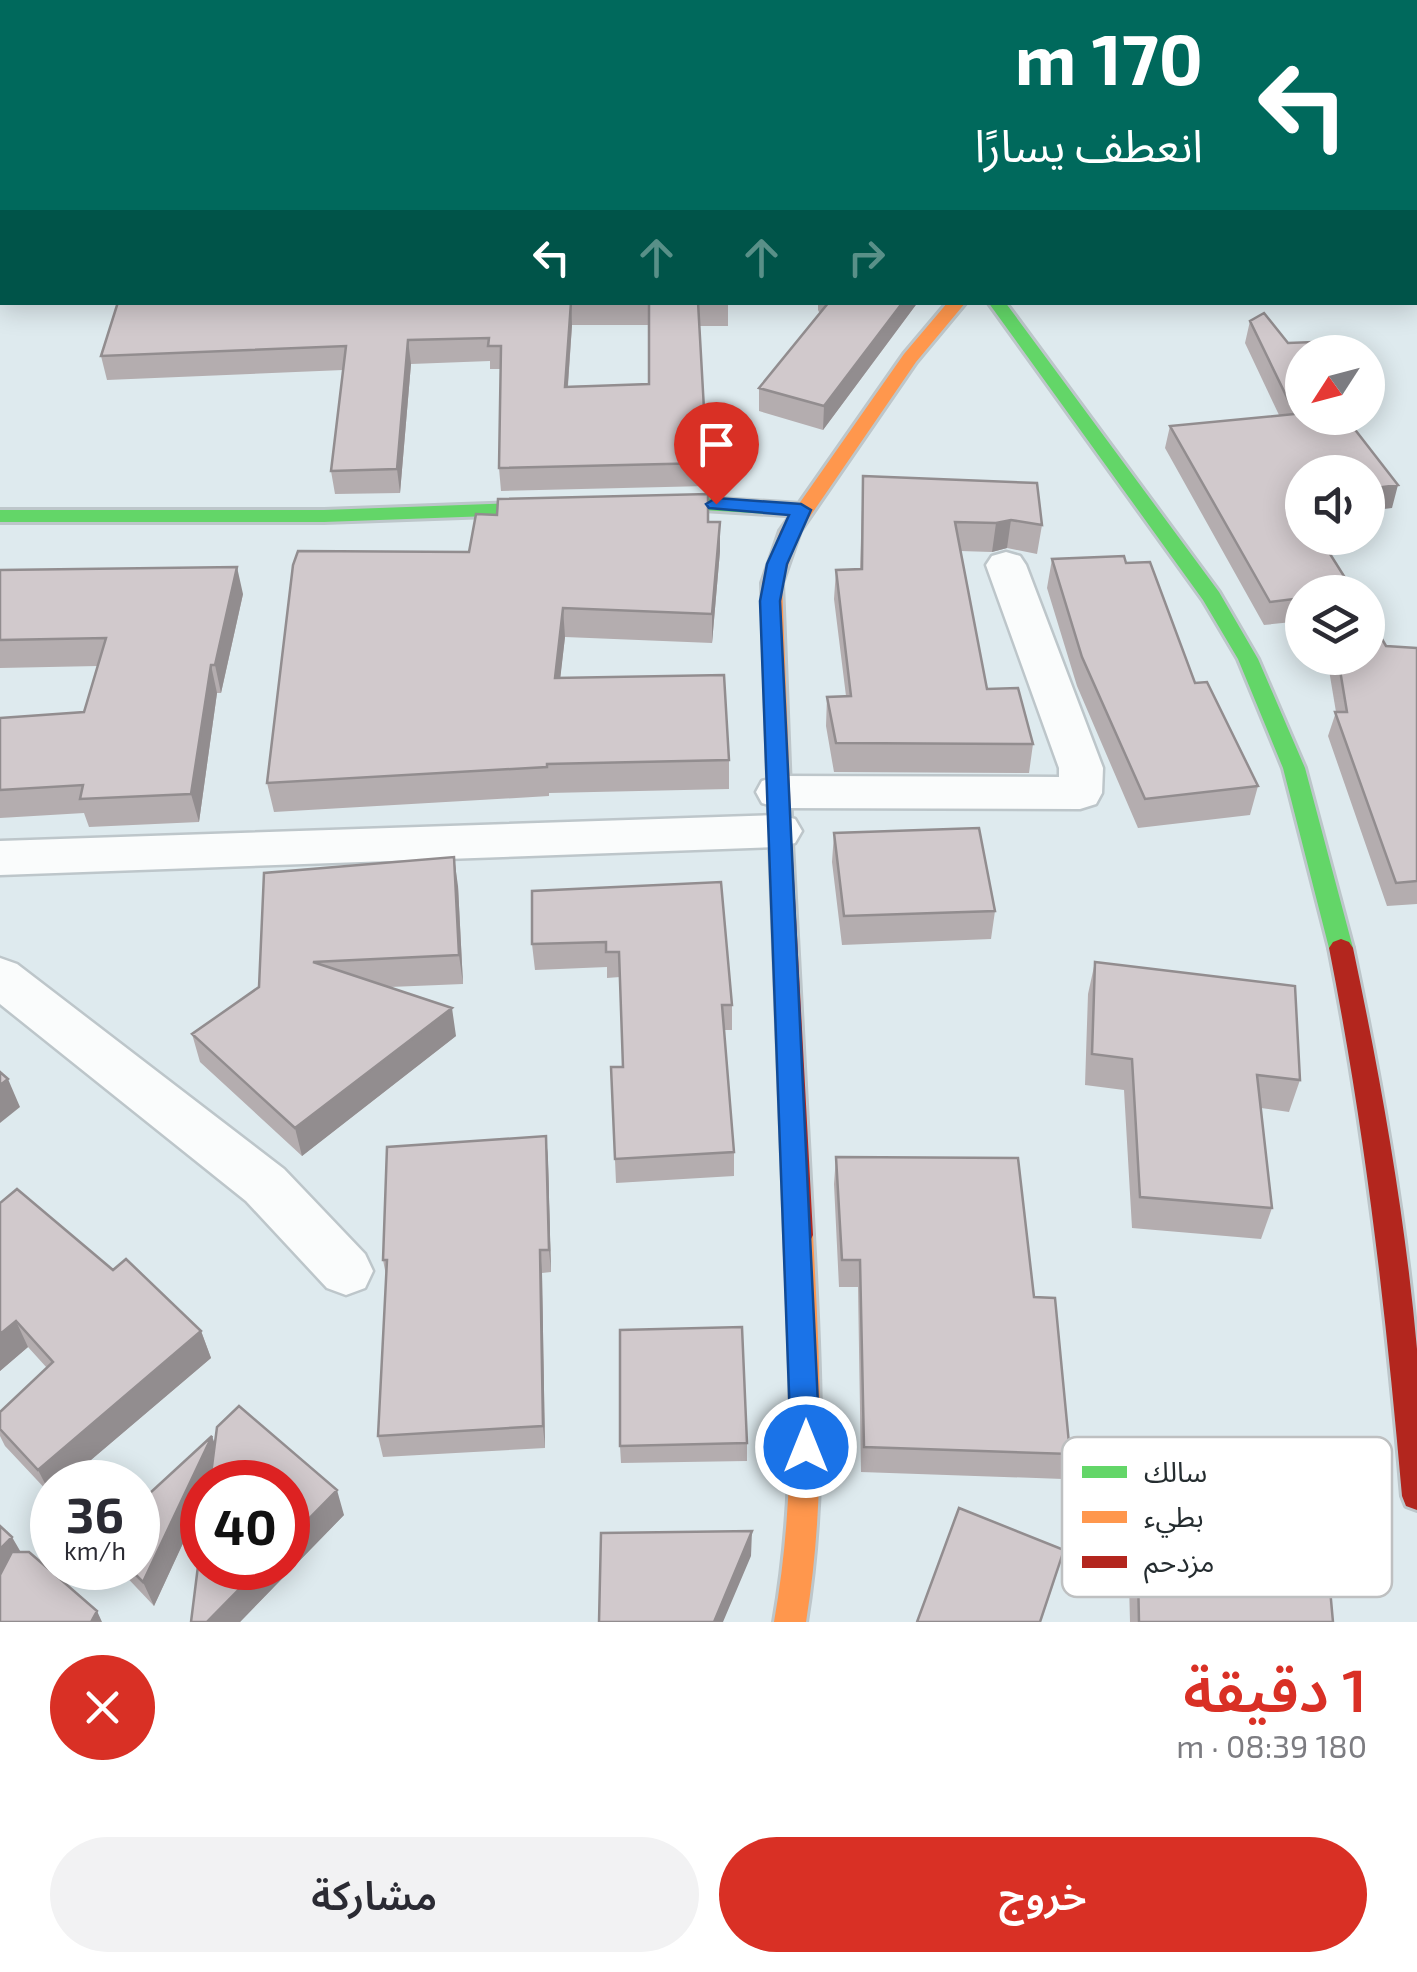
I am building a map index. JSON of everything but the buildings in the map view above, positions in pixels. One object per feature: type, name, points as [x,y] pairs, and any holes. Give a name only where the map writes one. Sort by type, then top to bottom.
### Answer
[{"type":"street","points":[[790,1622],[800,1574],[806,1385],[770,601],[777,564],[801,510],[910,358],[955,305]]},
{"type":"street","points":[[998,305],[1212,597],[1266,698],[1294,768],[1334,916],[1360,1044],[1398,1194],[1403,1346],[1417,1496]]},
{"type":"street","points":[[0,516],[324,516],[648,504],[801,510]]},
{"type":"street","points":[[0,858],[1080,793],[1082,768],[1006,564]]},
{"type":"street","points":[[0,977],[266,1185],[346,1270]]},
{"type":"traffic: fast","points":[[998,305],[1212,597],[1248,659],[1294,768],[1341,948]]},
{"type":"traffic: fast","points":[[0,516],[324,516],[687,503],[801,510]]},
{"type":"traffic: slow","points":[[781,842],[772,583],[790,531],[910,358],[955,305]]},
{"type":"traffic: slow","points":[[790,1622],[806,1478],[799,1235]]},
{"type":"traffic: jam","points":[[781,842],[799,1235]]},
{"type":"traffic: jam","points":[[1341,948],[1367,1084],[1387,1221],[1417,1496]]},
{"type":"route","points":[[716,504],[801,510],[777,564],[770,601],[806,1447]]}]
